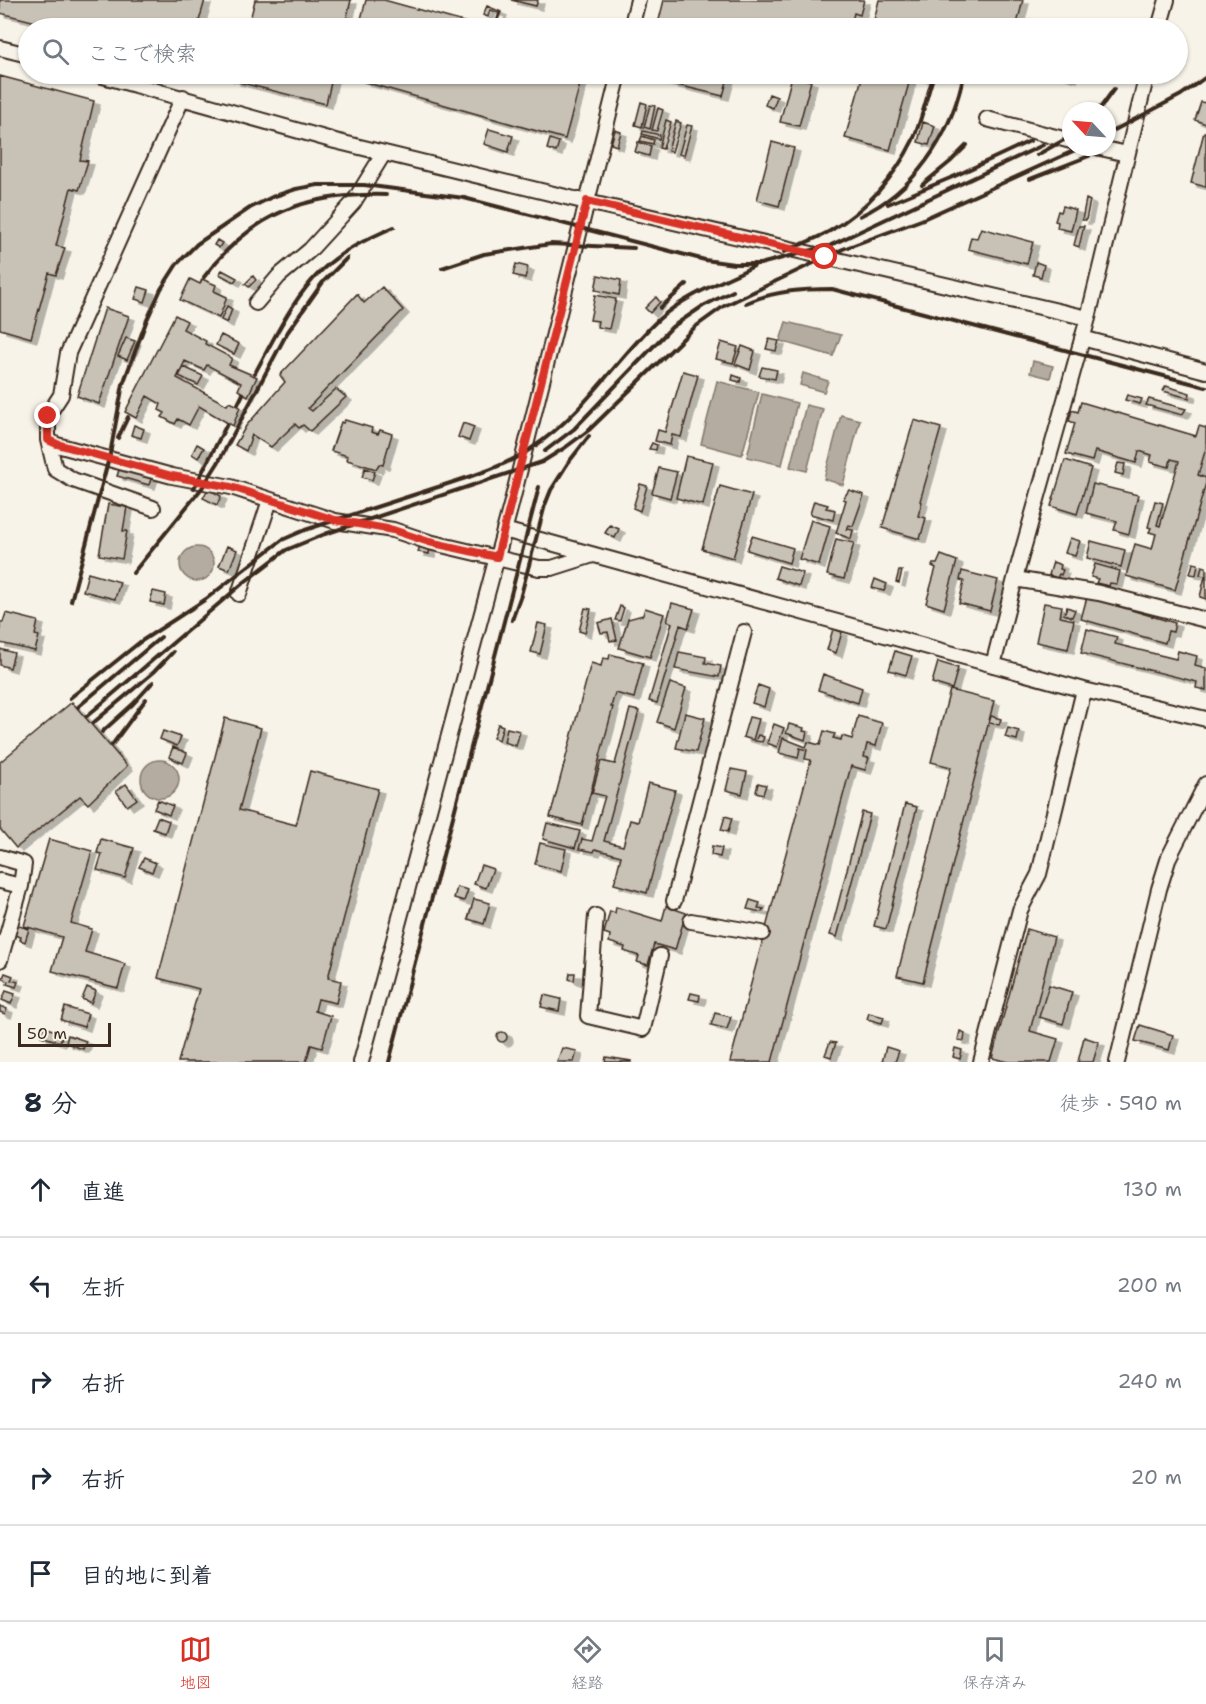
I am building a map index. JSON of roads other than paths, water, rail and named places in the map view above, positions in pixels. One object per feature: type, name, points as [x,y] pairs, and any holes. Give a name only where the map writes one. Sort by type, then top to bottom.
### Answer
[{"type":"street","points":[[634,18],[638,0]]},
{"type":"street","points":[[1162,18],[1167,0]]},
{"type":"street","points":[[0,48],[18,52]]},
{"type":"street","points":[[134,84],[335,141],[1088,318]]},
{"type":"street","points":[[361,1062],[497,557],[616,84]]},
{"type":"street","points":[[993,665],[1088,318],[1145,84]]},
{"type":"street","points":[[153,508],[73,480],[55,468],[48,440],[48,416],[61,395],[68,353],[183,97]]},
{"type":"street","points":[[987,119],[1062,139]]},
{"type":"street","points":[[1116,152],[1127,154]]},
{"type":"street","points":[[256,303],[279,276],[310,250],[353,203],[384,153]]},
{"type":"street","points":[[1082,338],[1206,371]]},
{"type":"street","points":[[48,440],[172,476],[231,487],[335,520],[393,530],[429,542],[539,568],[552,568],[593,555]]},
{"type":"street","points":[[239,594],[270,500]]},
{"type":"street","points":[[504,530],[1084,690],[1206,719]]},
{"type":"street","points":[[1015,579],[1099,592],[1206,620]]},
{"type":"street","points":[[674,901],[744,632]]},
{"type":"street","points":[[981,1062],[1020,910],[1039,874],[1084,690]]},
{"type":"street","points":[[1117,1062],[1159,889],[1169,857],[1206,783]]},
{"type":"street","points":[[0,858],[24,864],[21,886],[0,960]]},
{"type":"street","points":[[0,882],[21,886]]},
{"type":"street","points":[[596,916],[588,1016],[643,1029],[660,956]]},
{"type":"street","points":[[691,921],[762,933]]},
{"type":"railway","points":[[1116,129],[1181,95],[1206,77]]},
{"type":"railway","points":[[784,252],[825,234],[843,223],[878,192],[906,154],[913,140],[931,84]]},
{"type":"railway","points":[[860,216],[897,192],[926,161],[948,123],[961,84]]},
{"type":"railway","points":[[1105,102],[1114,89]]},
{"type":"railway","points":[[888,204],[1030,141]]},
{"type":"railway","points":[[1037,155],[1062,141]]},
{"type":"railway","points":[[922,185],[967,145]]},
{"type":"railway","points":[[831,245],[1043,145]]},
{"type":"railway","points":[[87,716],[242,584],[286,550],[325,534],[542,462],[589,430],[695,327],[724,306],[843,249],[921,220],[1062,156]]},
{"type":"railway","points":[[1030,179],[1089,156]]},
{"type":"railway","points":[[71,601],[110,454],[123,384],[161,289],[177,264],[197,244],[250,208],[272,197],[318,185],[364,185],[464,198],[705,260],[734,264],[760,264],[828,246]]},
{"type":"railway","points":[[204,277],[242,236],[262,222],[284,211],[331,198],[386,195]]},
{"type":"railway","points":[[255,373],[285,318],[312,280],[348,250],[394,227]]},
{"type":"railway","points":[[442,268],[484,254],[551,244],[634,248]]},
{"type":"railway","points":[[133,573],[202,488],[218,463],[287,333],[323,282],[347,258]]},
{"type":"railway","points":[[70,698],[140,642],[206,599],[282,540],[305,530],[485,471],[521,455],[568,419],[643,335],[670,310],[692,296],[754,266]]},
{"type":"railway","points":[[660,308],[687,284]]},
{"type":"railway","points":[[746,303],[788,292],[832,289],[1206,387]]},
{"type":"railway","points":[[545,451],[574,429],[672,327],[703,306],[733,291]]},
{"type":"railway","points":[[238,404],[243,394]]},
{"type":"railway","points":[[118,438],[128,417]]},
{"type":"railway","points":[[194,488],[227,424]]},
{"type":"railway","points":[[512,620],[551,490],[589,436]]},
{"type":"railway","points":[[389,1062],[539,487]]},
{"type":"railway","points":[[78,707],[161,637]]},
{"type":"railway","points":[[93,723],[154,672],[173,652]]},
{"type":"railway","points":[[102,732],[153,682]]},
{"type":"railway","points":[[112,745],[146,699]]}]
